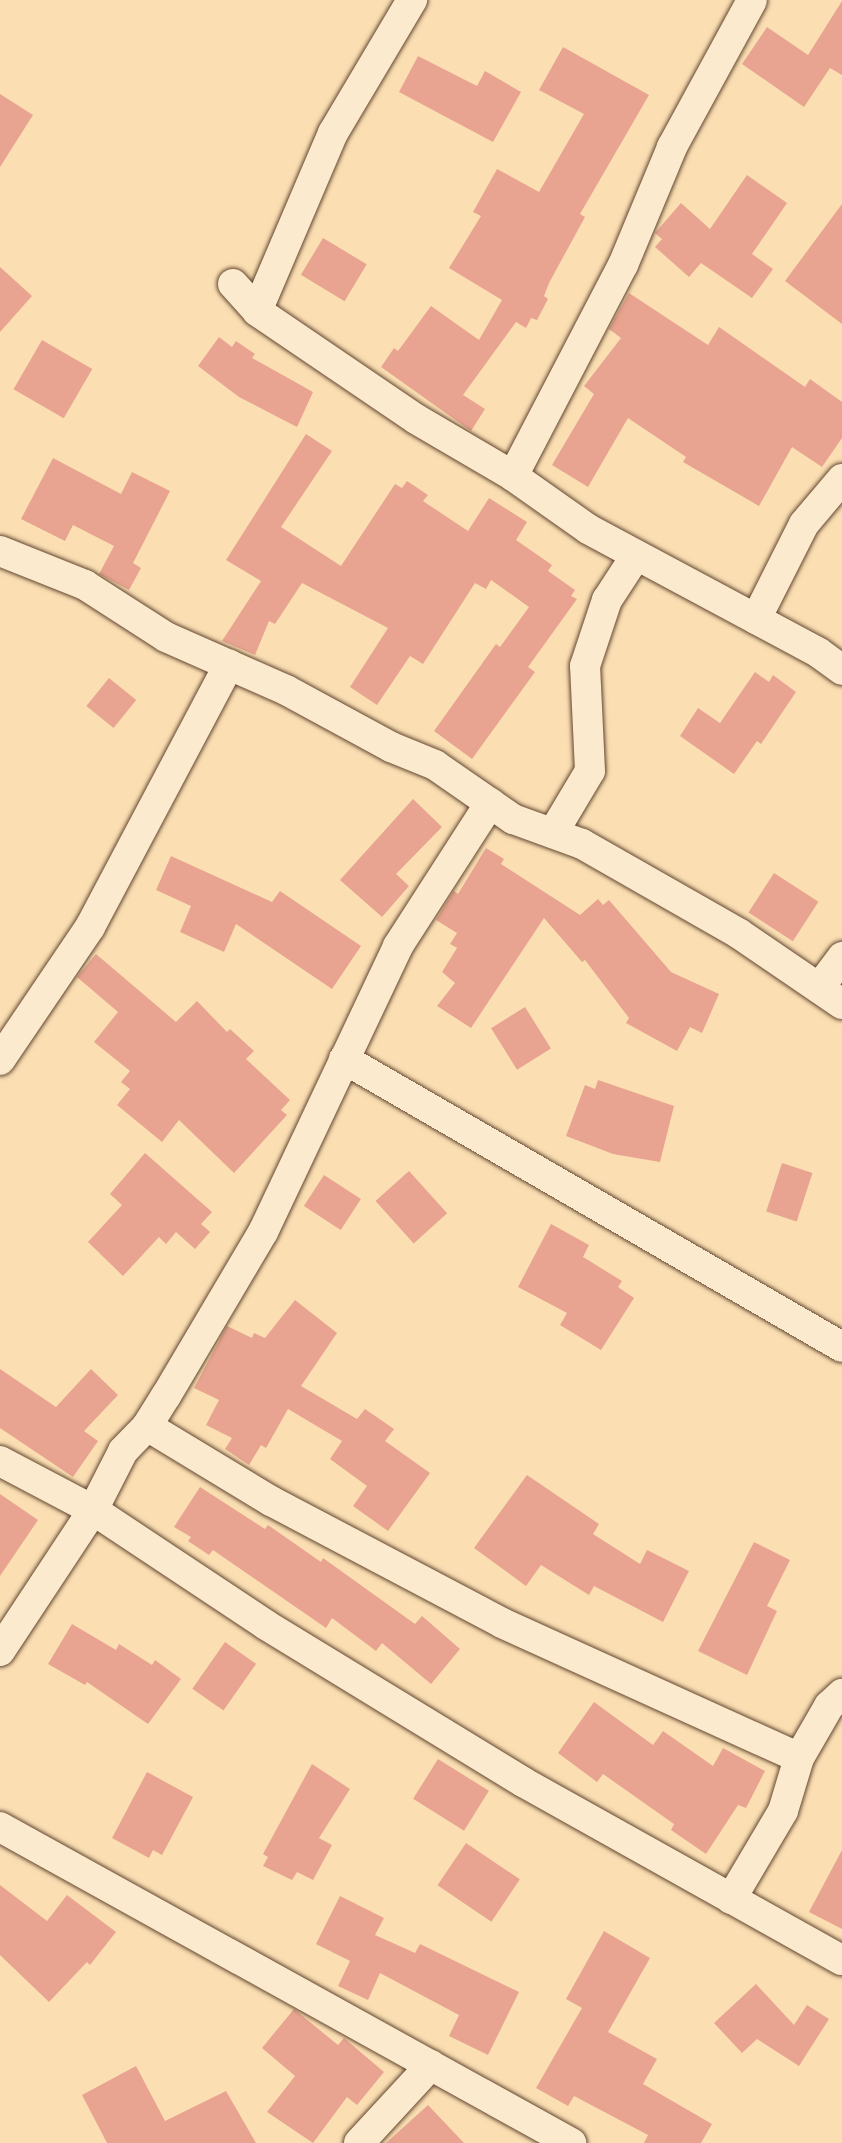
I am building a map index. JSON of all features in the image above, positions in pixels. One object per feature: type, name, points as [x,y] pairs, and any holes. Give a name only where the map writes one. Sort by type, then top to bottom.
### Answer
[{"type":"street","points":[[257,311],[333,133],[412,0]]},
{"type":"street","points":[[513,476],[622,264],[672,147],[752,0]]},
{"type":"street","points":[[233,284],[257,311],[416,419],[513,476],[635,557],[819,652],[842,670]]},
{"type":"street","points":[[756,619],[804,524],[842,479]]},
{"type":"street","points":[[0,551],[85,585],[166,637],[286,690],[391,747],[435,765],[513,819],[582,844],[738,933],[831,996],[842,957]]},
{"type":"street","points":[[553,833],[590,771],[585,666],[608,600],[635,557]]},
{"type":"street","points":[[0,1060],[90,927],[229,665]]},
{"type":"street","points":[[0,1651],[93,1510],[123,1451],[147,1426],[263,1232],[398,946],[490,803]]},
{"type":"street","points":[[344,1059],[842,1347]]},
{"type":"street","points":[[147,1426],[271,1501],[502,1623],[800,1758]]},
{"type":"street","points":[[0,1461],[93,1510],[266,1626],[523,1782],[842,1960]]},
{"type":"street","points":[[732,1899],[783,1811],[800,1758],[829,1706],[842,1694]]},
{"type":"street","points":[[0,1827],[571,2143]]},
{"type":"street","points":[[359,2143],[431,2065]]},
{"type":"building","points":[[842,1],[842,75],[830,68],[804,107],[742,64],[767,27],[808,55]]},
{"type":"building","points":[[563,47],[649,95],[580,214],[585,217],[549,283],[544,296],[548,299],[537,320],[531,318],[526,328],[516,322],[463,395],[485,409],[471,431],[381,367],[394,348],[398,351],[431,306],[479,340],[502,300],[449,268],[481,216],[473,212],[497,169],[539,192],[584,114],[539,90]]},
{"type":"building","points":[[418,56],[477,86],[485,71],[521,92],[493,142],[399,92]]},
{"type":"building","points":[[0,94],[33,115],[0,167]]},
{"type":"building","points":[[747,175],[787,203],[752,254],[773,269],[752,298],[701,263],[689,277],[655,247],[662,239],[655,233],[681,203],[710,229]]},
{"type":"building","points":[[842,204],[842,324],[785,281]]},
{"type":"building","points":[[323,238],[367,264],[345,301],[301,275]]},
{"type":"building","points":[[0,267],[32,296],[0,332]]},
{"type":"building","points":[[629,293],[708,345],[719,327],[805,387],[810,379],[842,402],[842,438],[822,467],[792,447],[759,506],[683,462],[686,457],[628,418],[588,487],[552,465],[594,394],[584,386],[621,338],[609,329]]},
{"type":"building","points":[[219,337],[232,347],[236,341],[255,354],[252,358],[313,392],[297,427],[239,397],[198,366]]},
{"type":"building","points":[[42,340],[92,369],[64,418],[14,389]]},
{"type":"building","points":[[306,434],[332,451],[281,527],[341,566],[395,484],[402,488],[407,481],[428,495],[423,501],[468,531],[489,498],[527,522],[516,540],[552,565],[548,571],[575,590],[571,596],[577,599],[528,667],[535,672],[472,759],[434,731],[496,644],[500,647],[529,607],[491,580],[486,589],[475,583],[423,664],[410,656],[377,705],[350,687],[388,628],[302,583],[275,624],[269,621],[255,655],[222,641],[261,581],[226,560]]},
{"type":"building","points":[[53,458],[121,494],[132,472],[170,491],[133,563],[141,568],[129,590],[99,574],[114,546],[73,525],[65,541],[21,519]]},
{"type":"building","points":[[755,672],[769,682],[773,675],[796,692],[761,744],[757,741],[734,774],[680,736],[698,708],[720,723]]},
{"type":"building","points":[[109,678],[136,700],[114,728],[86,706]]},
{"type":"building","points":[[413,799],[442,827],[396,874],[409,886],[382,917],[340,880]]},
{"type":"building","points":[[486,848],[504,859],[501,864],[580,915],[598,899],[603,905],[609,900],[671,972],[719,994],[702,1033],[690,1027],[677,1051],[626,1023],[629,1018],[585,960],[582,962],[544,918],[471,1028],[437,1006],[455,983],[442,972],[457,948],[450,944],[457,933],[436,920],[454,891],[458,894]]},
{"type":"building","points":[[171,856],[272,902],[280,891],[361,946],[332,989],[236,924],[224,952],[180,932],[191,906],[156,890]]},
{"type":"building","points":[[774,873],[818,902],[793,941],[748,912]]},
{"type":"building","points":[[96,954],[176,1022],[197,1001],[227,1032],[230,1029],[254,1051],[246,1059],[290,1100],[281,1110],[287,1115],[234,1173],[179,1120],[162,1142],[117,1105],[130,1089],[121,1082],[130,1071],[94,1042],[118,1012],[77,977]]},
{"type":"building","points":[[525,1007],[551,1049],[517,1070],[491,1028]]},
{"type":"building","points":[[598,1080],[674,1106],[660,1162],[613,1154],[566,1136],[585,1085],[595,1089]]},
{"type":"building","points":[[145,1153],[212,1212],[201,1224],[210,1232],[195,1249],[176,1232],[166,1244],[159,1237],[123,1276],[88,1242],[122,1205],[110,1194]]},
{"type":"building","points":[[782,1163],[812,1173],[797,1221],[766,1212]]},
{"type":"building","points":[[409,1171],[447,1213],[414,1243],[376,1201]]},
{"type":"building","points":[[324,1175],[361,1199],[341,1230],[304,1206]]},
{"type":"building","points":[[551,1224],[589,1245],[583,1257],[622,1281],[618,1287],[634,1298],[601,1350],[560,1325],[567,1313],[518,1287]]},
{"type":"building","points":[[295,1300],[337,1333],[301,1386],[357,1419],[365,1409],[394,1429],[385,1441],[430,1473],[388,1531],[353,1506],[367,1486],[330,1459],[342,1441],[288,1409],[266,1448],[261,1445],[249,1465],[225,1449],[232,1438],[206,1425],[219,1400],[194,1388],[227,1326],[252,1338],[254,1333],[265,1338]]},
{"type":"building","points":[[0,1369],[56,1407],[91,1369],[118,1395],[84,1431],[98,1441],[73,1477],[0,1428]]},
{"type":"building","points":[[527,1475],[599,1524],[593,1534],[640,1564],[647,1550],[689,1571],[663,1622],[594,1586],[589,1595],[541,1565],[526,1586],[474,1548]]},
{"type":"building","points":[[200,1487],[265,1529],[268,1525],[321,1562],[323,1558],[415,1624],[422,1616],[460,1649],[431,1684],[382,1643],[376,1651],[332,1618],[326,1628],[213,1550],[209,1555],[188,1541],[191,1537],[174,1527]]},
{"type":"building","points":[[0,1494],[38,1520],[0,1576]]},
{"type":"building","points":[[754,1542],[790,1560],[767,1606],[777,1611],[747,1675],[698,1651]]},
{"type":"building","points":[[72,1624],[116,1650],[119,1644],[152,1665],[155,1660],[181,1679],[148,1724],[87,1682],[85,1685],[48,1664]]},
{"type":"building","points":[[225,1642],[256,1664],[223,1710],[192,1689]]},
{"type":"building","points":[[594,1702],[653,1745],[663,1731],[713,1766],[723,1748],[765,1771],[746,1808],[738,1805],[706,1854],[671,1830],[674,1824],[603,1774],[597,1782],[558,1753]]},
{"type":"building","points":[[438,1759],[489,1791],[464,1831],[413,1799]]},
{"type":"building","points":[[312,1764],[350,1789],[319,1838],[332,1845],[313,1880],[297,1872],[292,1880],[263,1866],[268,1857],[263,1854]]},
{"type":"building","points":[[147,1772],[193,1797],[162,1855],[153,1850],[149,1858],[112,1838]]},
{"type":"building","points":[[466,1843],[520,1879],[491,1922],[437,1885]]},
{"type":"building","points":[[842,1850],[842,1929],[809,1912]]},
{"type":"building","points":[[0,1885],[47,1921],[67,1895],[116,1932],[90,1965],[87,1962],[49,2002],[0,1955]]},
{"type":"building","points":[[340,1896],[384,1918],[375,1935],[415,1953],[420,1944],[519,1992],[488,2055],[449,2036],[459,2015],[380,1973],[368,2000],[338,1986],[350,1961],[316,1944]]},
{"type":"building","points":[[604,1931],[650,1958],[608,2032],[657,2059],[643,2084],[712,2124],[701,2143],[644,2143],[648,2135],[574,2096],[568,2106],[536,2088],[582,2008],[566,1999]]},
{"type":"building","points":[[756,1984],[794,2025],[807,2005],[829,2019],[799,2066],[757,2039],[742,2053],[714,2023]]},
{"type":"building","points":[[294,2009],[338,2045],[344,2038],[384,2072],[357,2105],[347,2097],[313,2143],[267,2112],[295,2076],[262,2048]]},
{"type":"building","points":[[136,2066],[165,2121],[226,2091],[256,2143],[107,2143],[82,2095]]},
{"type":"building","points":[[428,2105],[464,2143],[386,2143]]}]
